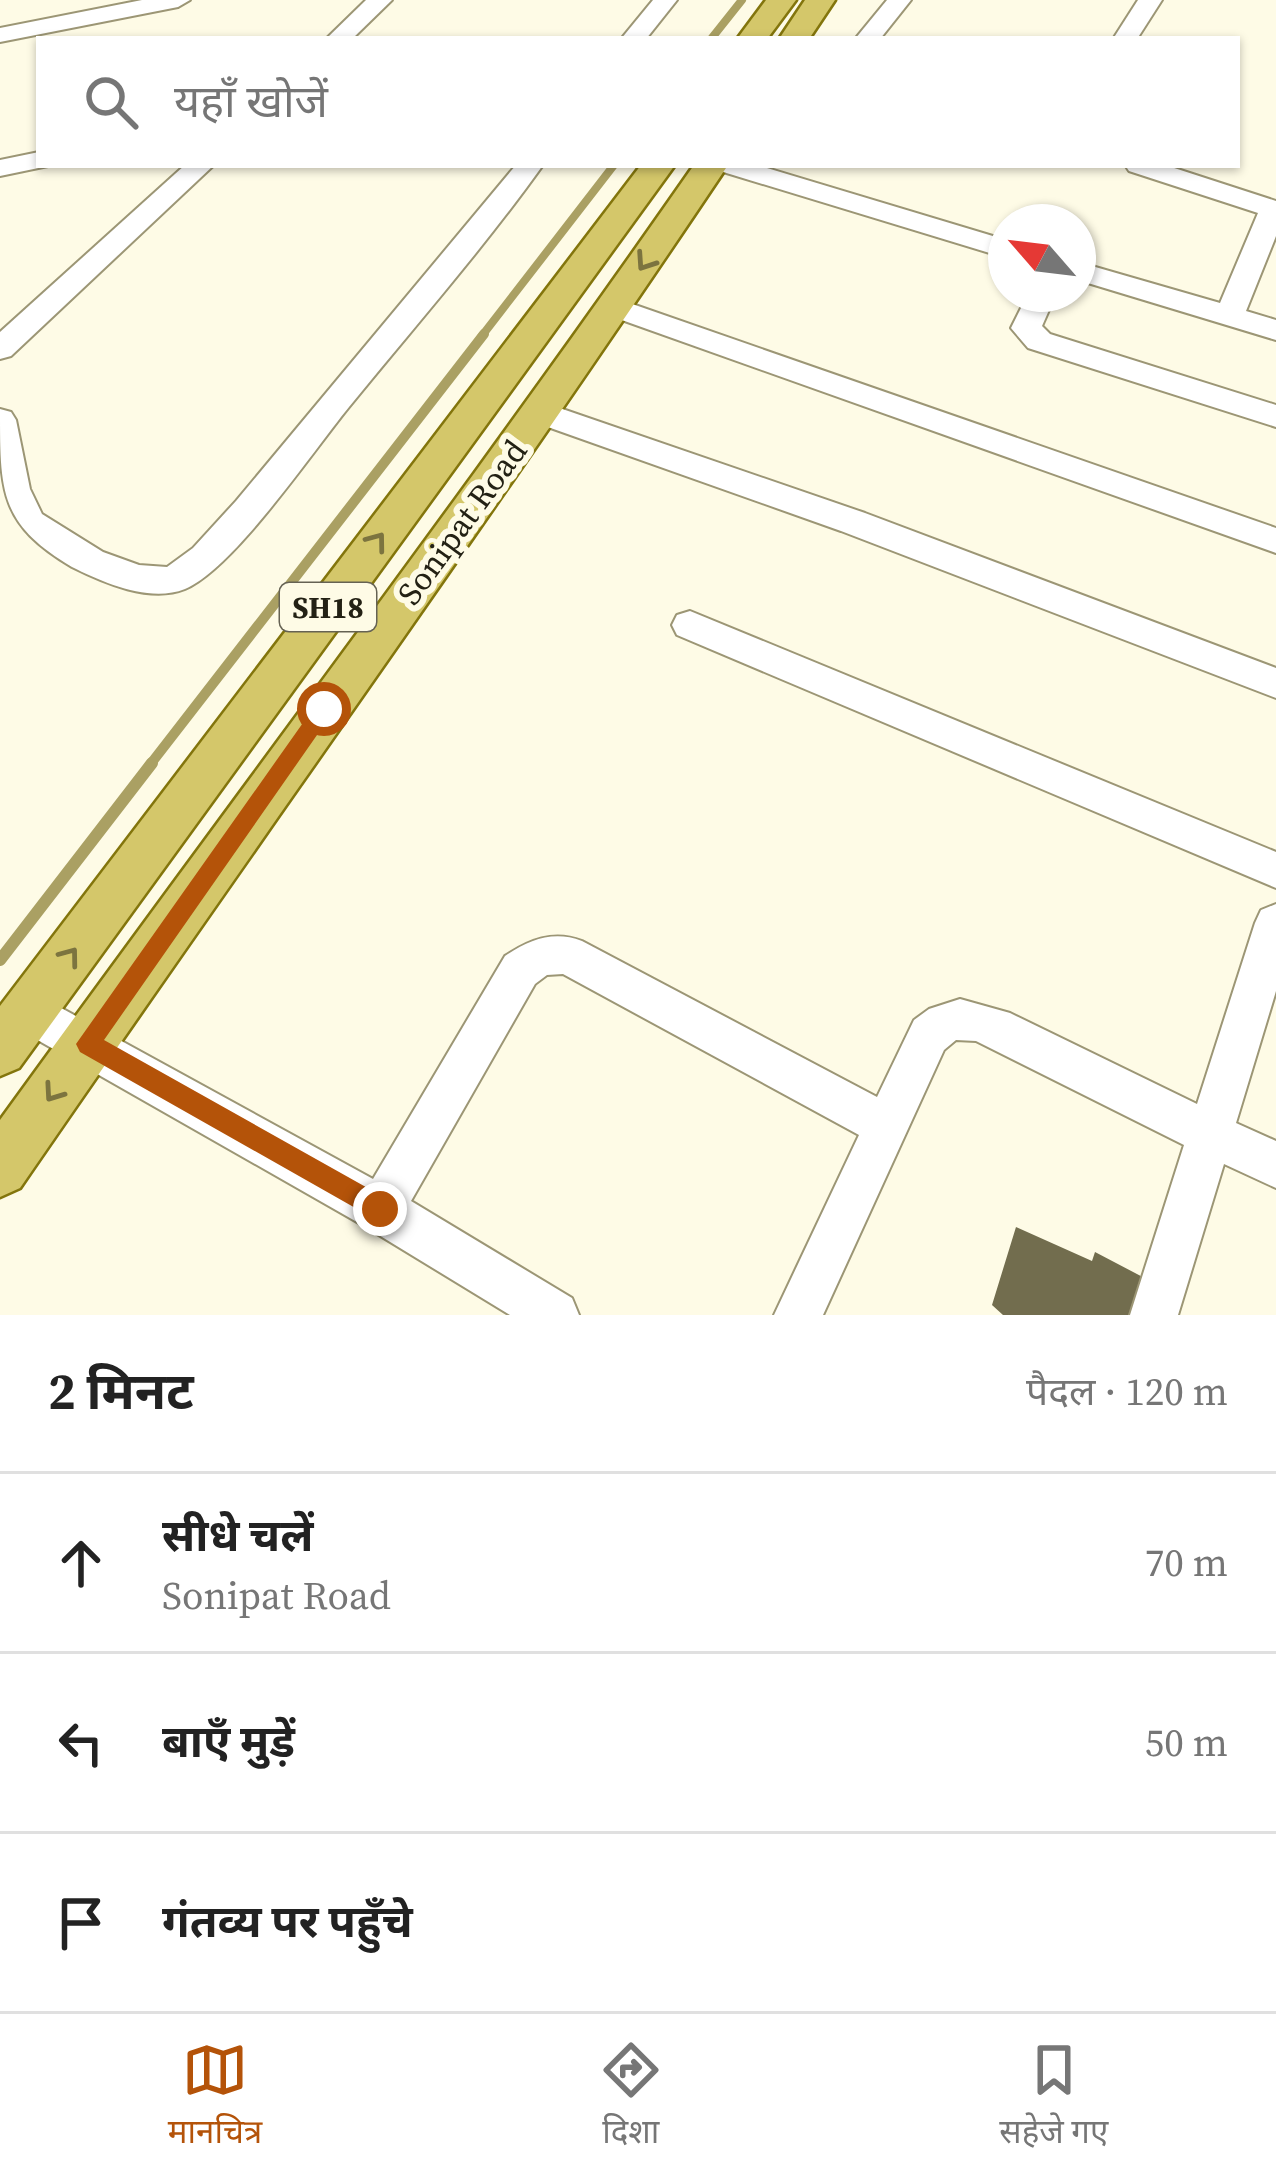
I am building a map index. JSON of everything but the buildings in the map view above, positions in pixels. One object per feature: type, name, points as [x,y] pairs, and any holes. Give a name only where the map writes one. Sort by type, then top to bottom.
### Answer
[{"type":"main road","points":[[754,36],[781,0]]},
{"type":"main road","points":[[796,36],[820,0]]},
{"type":"main road","name":"Sonipat Road","points":[[0,1050],[656,168]]},
{"type":"main road","name":"Sonipat Road","points":[[0,1168],[324,709],[542,412],[708,168]]},
{"type":"street","points":[[0,35],[178,0]]},
{"type":"street","points":[[341,36],[380,0]]},
{"type":"street","points":[[635,36],[664,0]]},
{"type":"street","points":[[869,36],[899,0]]},
{"type":"street","points":[[1127,36],[1150,0]]},
{"type":"street","points":[[0,169],[36,161]]},
{"type":"street","points":[[0,349],[198,168]]},
{"type":"street","points":[[0,420],[20,510],[34,532],[145,582],[171,581],[190,570],[248,509],[528,168]]},
{"type":"street","points":[[739,168],[988,244]]},
{"type":"street","points":[[1148,168],[1275,205],[1229,316]]},
{"type":"street","points":[[1096,276],[1276,330]]},
{"type":"street","points":[[615,307],[1276,542]]},
{"type":"street","points":[[1034,312],[1027,328],[1039,341],[1276,416]]},
{"type":"street","points":[[542,412],[854,522],[1276,683]]},
{"type":"street","points":[[691,626],[1276,870]]},
{"type":"street","points":[[1154,1315],[1276,922]]},
{"type":"street","points":[[380,1209],[520,970],[539,957],[567,954],[888,1127]]},
{"type":"street","points":[[28,1012],[380,1209],[556,1315]]},
{"type":"street","points":[[798,1315],[929,1035],[945,1019],[968,1017],[1276,1165]]},
{"type":"waterway","points":[[713,36],[742,0]]},
{"type":"waterway","points":[[481,337],[612,168]]},
{"type":"waterway","points":[[149,766],[484,334]]},
{"type":"waterway","points":[[0,960],[152,763]]},
{"type":"route","points":[[324,709],[88,1044],[380,1209]]}]
